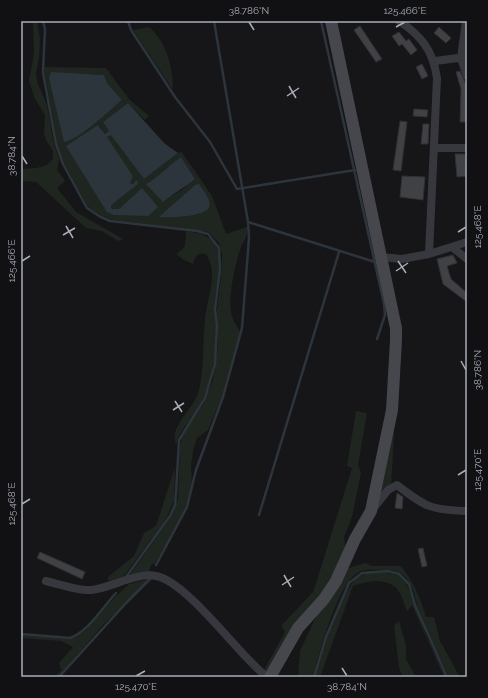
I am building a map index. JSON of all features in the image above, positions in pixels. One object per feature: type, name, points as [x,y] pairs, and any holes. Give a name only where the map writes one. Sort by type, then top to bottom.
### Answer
[{"type":"street","points":[[331,21],[381,257],[396,340],[392,410],[372,511]]},
{"type":"street","points":[[399,21],[412,29],[424,43],[435,61],[437,78],[435,148],[429,254]]},
{"type":"street","points":[[466,21],[464,58],[467,76]]},
{"type":"street","points":[[435,61],[464,58]]},
{"type":"street","points":[[435,148],[467,148]]},
{"type":"street","points":[[381,257],[402,259],[429,254],[467,242]]},
{"type":"street","points":[[452,247],[467,259]]},
{"type":"street","points":[[46,581],[89,590],[106,588],[143,576],[154,576],[165,579],[175,585],[190,599],[269,677],[298,628],[324,599],[336,582],[355,539],[372,511],[388,490],[397,485],[421,503],[441,510],[467,511]]},
{"type":"shaded area","points":[[33,21],[37,21],[40,39],[36,74],[38,84],[47,105],[54,144],[59,159],[57,170],[65,181],[57,188],[76,212],[123,239],[118,241],[102,231],[86,228],[36,182],[21,181],[21,169],[37,168],[47,165],[53,159],[53,151],[46,140],[44,133],[45,115],[35,99],[29,81],[34,53]]},
{"type":"shaded area","points":[[149,27],[165,48],[172,73],[173,90],[133,30]]},
{"type":"shaded area","points":[[44,67],[106,68],[129,99],[149,116],[145,120],[128,103],[103,122],[109,131],[105,134],[99,125],[66,146],[114,215],[142,188],[119,209],[113,209],[111,206],[138,184],[130,183],[133,176],[107,137],[111,134],[144,179],[181,151],[212,196],[226,234],[247,227],[246,237],[236,264],[230,298],[233,320],[240,332],[222,397],[208,430],[197,438],[191,465],[192,482],[186,507],[178,524],[155,563],[151,565],[149,572],[127,579],[171,517],[178,498],[180,447],[182,435],[203,405],[213,380],[218,344],[217,309],[222,254],[219,243],[208,232],[113,220],[94,212],[87,205],[64,163],[57,144]],"holes":[[[76,74],[104,75],[107,83],[122,100],[70,140],[49,78]],[[181,157],[195,179],[182,190],[171,196],[146,184],[158,177]],[[195,185],[206,211],[195,215],[160,217]]]},
{"type":"shaded area","points":[[51,72],[104,75],[107,83],[122,100],[85,131],[64,142],[49,78]]},
{"type":"shaded area","points":[[128,103],[164,143],[178,153],[144,179],[111,135],[107,137],[133,176],[130,183],[133,184],[137,180],[138,184],[114,203],[111,206],[112,209],[119,209],[142,188],[158,207],[148,216],[114,215],[107,212],[66,146],[98,125],[105,134],[109,131],[103,122]]},
{"type":"shaded area","points":[[181,157],[195,179],[163,202],[146,184]]},
{"type":"shaded area","points":[[199,184],[207,195],[210,204],[206,210],[194,215],[159,217],[195,185]]},
{"type":"shaded area","points":[[186,231],[200,234],[209,238],[218,250],[220,264],[214,303],[216,339],[212,373],[202,400],[180,433],[176,444],[175,438],[178,425],[197,396],[200,388],[204,329],[212,278],[211,265],[206,254],[197,255],[193,264],[176,254],[184,247],[186,242]]},
{"type":"shaded area","points":[[356,411],[367,413],[358,465],[361,473],[352,517],[344,537],[346,549],[336,570],[269,674],[264,670],[285,632],[281,626],[313,592],[317,580],[352,468],[347,466]]},
{"type":"shaded area","points":[[392,419],[394,435],[391,485],[374,506]]},
{"type":"shaded area","points":[[175,467],[174,501],[165,521],[123,577],[110,581],[107,579],[109,576],[134,556],[144,533],[156,526]]},
{"type":"shaded area","points":[[365,563],[373,566],[401,566],[410,578],[416,590],[426,617],[434,617],[440,641],[460,677],[449,677],[422,619],[413,590],[404,576],[395,571],[364,570],[351,578],[344,589],[330,620],[313,677],[298,677],[300,651],[322,604],[344,567],[349,568]]},
{"type":"shaded area","points":[[372,572],[385,572],[397,575],[406,582],[427,637],[446,677],[444,677],[412,605],[407,611],[402,597],[394,586],[389,583],[377,581],[353,586],[320,677],[315,677],[333,622],[346,593],[360,576]]},
{"type":"shaded area","points":[[150,579],[103,625],[58,677],[55,677],[61,670],[59,663],[73,647],[61,641],[21,638],[21,635],[67,639],[75,637],[85,631],[115,597],[129,584]]},
{"type":"shaded area","points":[[399,621],[406,645],[406,659],[416,677],[403,677],[399,668],[394,626]]},
{"type":"building","points":[[360,26],[382,59],[376,62],[354,30]]},
{"type":"building","points":[[439,27],[451,38],[446,43],[434,33]]},
{"type":"building","points":[[399,32],[406,41],[409,39],[417,50],[411,55],[402,44],[399,46],[392,36]]},
{"type":"building","points":[[422,64],[428,76],[422,79],[416,67]]},
{"type":"building","points":[[460,71],[467,87],[467,122],[460,122],[461,89],[456,72]]},
{"type":"building","points":[[414,109],[428,110],[427,117],[413,116]]},
{"type":"building","points":[[400,121],[407,122],[401,171],[393,170]]},
{"type":"building","points":[[423,124],[429,124],[428,144],[421,144]]},
{"type":"building","points":[[455,154],[465,154],[467,176],[457,177]]},
{"type":"building","points":[[402,176],[425,177],[423,200],[400,197]]},
{"type":"building","points":[[453,255],[457,263],[447,266],[451,279],[467,293],[467,302],[443,284],[437,259]]},
{"type":"building","points":[[397,493],[403,497],[402,509],[395,508]]},
{"type":"building","points":[[423,548],[427,566],[422,567],[418,549]]},
{"type":"building","points":[[40,552],[85,572],[82,579],[37,558]]},
{"type":"waterway","points":[[43,21],[45,29],[43,72],[56,144],[63,164],[87,208],[110,221],[197,231],[208,234],[219,248],[220,270],[215,309],[217,325],[215,364],[205,398],[179,440],[175,505],[170,516],[126,577]]},
{"type":"waterway","points":[[128,21],[131,30],[175,97],[210,142],[237,189],[355,170]]},
{"type":"waterway","points":[[156,565],[187,507],[196,470],[223,397],[242,328],[249,238],[248,222],[214,21]]},
{"type":"waterway","points":[[321,21],[384,304],[385,315],[377,339]]},
{"type":"waterway","points":[[248,222],[375,262]]},
{"type":"waterway","points":[[259,515],[339,252]]},
{"type":"waterway","points":[[314,677],[326,637],[349,583],[362,573],[388,571],[399,574],[409,584],[415,605],[447,677]]},
{"type":"waterway","points":[[59,677],[126,603],[151,578]]},
{"type":"waterway","points":[[21,634],[70,638],[77,635],[89,625],[116,593]]}]
